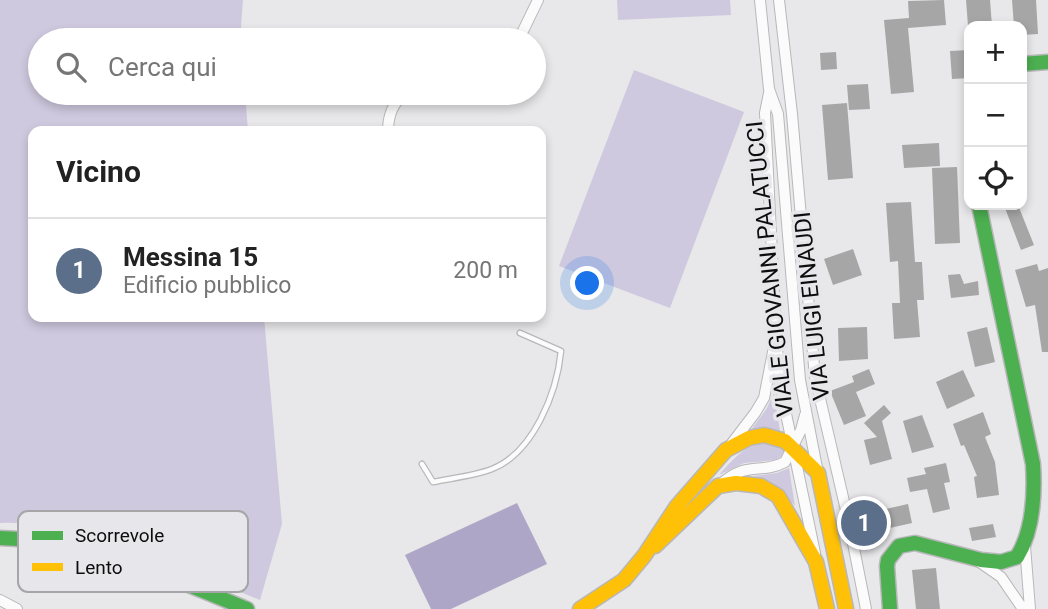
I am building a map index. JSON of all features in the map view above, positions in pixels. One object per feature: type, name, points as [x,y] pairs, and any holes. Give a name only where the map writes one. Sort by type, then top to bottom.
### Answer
[{"type":"main road","points":[[1027,64],[1048,62]]},
{"type":"main road","points":[[890,609],[888,562],[893,552],[901,545],[919,542],[989,562],[1004,561],[1017,556],[1025,546],[1034,481],[1033,464],[980,210]]},
{"type":"main road","points":[[644,556],[677,506],[726,450],[750,438],[764,435],[778,437],[818,473]]},
{"type":"main road","name":"VIALE GIOVANNI PALATUCCI","points":[[818,473],[846,609]]},
{"type":"main road","points":[[580,609],[613,589],[718,486],[746,483],[769,490],[785,506],[816,562]]},
{"type":"main road","points":[[0,538],[18,539]]},
{"type":"main road","name":"VIALE GIOVANNI PALATUCCI","points":[[816,562],[827,609]]},
{"type":"main road","points":[[204,592],[247,609]]},
{"type":"street","points":[[524,28],[538,0]]},
{"type":"street","name":"VIALE GIOVANNI PALATUCCI","points":[[760,0],[769,89],[778,114],[799,368],[818,473]]},
{"type":"street","name":"VIA LUIGI EINAUDI","points":[[779,0],[816,376],[866,609]]},
{"type":"street","name":"VIALE GIOVANNI PALATUCCI","points":[[769,89],[765,114],[780,385],[816,562]]},
{"type":"street","points":[[388,126],[394,105]]},
{"type":"street","points":[[726,450],[755,413],[768,389],[776,334]]},
{"type":"street","points":[[718,486],[734,473],[746,468],[778,466],[789,457],[806,411]]},
{"type":"street","points":[[1025,546],[1030,609]]},
{"type":"street","points":[[975,558],[1001,577],[1023,609]]},
{"type":"street","points":[[0,600],[17,609]]},
{"type":"lane","points":[[422,464],[433,481],[492,469],[519,454],[541,421],[559,366],[561,351],[520,334]]},
{"type":"shaded area","points":[[0,0],[243,0],[241,28],[28,28],[28,105],[246,105],[248,126],[28,126],[28,322],[264,322],[282,524],[260,600],[241,592],[248,592],[248,511],[18,511],[18,524],[0,523]]},
{"type":"shaded area","points":[[617,0],[730,0],[731,15],[618,20]]},
{"type":"shaded area","points":[[634,70],[744,112],[670,308],[559,266]]},
{"type":"shaded area","points":[[774,393],[780,431],[764,428],[751,430],[767,408]]},
{"type":"shaded area","points":[[770,442],[785,449],[786,453],[776,460],[744,463],[719,475],[748,448]]},
{"type":"shaded area","points":[[789,468],[795,506],[776,486],[754,476],[777,473]]},
{"type":"shaded area","points":[[517,503],[547,564],[451,609],[431,609],[405,555]]},
{"type":"building","points":[[944,0],[946,25],[908,28],[914,92],[891,94],[884,20],[909,18],[908,1]]},
{"type":"building","points":[[966,0],[990,0],[992,21],[968,21]]},
{"type":"building","points":[[1012,0],[1036,0],[1038,34],[1027,35],[1027,21],[1014,21]]},
{"type":"building","points":[[964,50],[964,78],[952,79],[950,51]]},
{"type":"building","points":[[836,52],[837,69],[821,70],[820,53]]},
{"type":"building","points":[[868,84],[870,109],[849,110],[847,85]]},
{"type":"building","points":[[847,103],[853,178],[828,180],[822,105]]},
{"type":"building","points":[[939,143],[940,166],[904,168],[902,145]]},
{"type":"building","points":[[957,167],[960,243],[935,244],[932,168]]},
{"type":"building","points":[[911,202],[915,262],[922,262],[924,300],[917,300],[920,337],[894,339],[892,303],[900,303],[898,261],[890,262],[886,203]]},
{"type":"building","points":[[1006,210],[1020,210],[1034,245],[1021,250]]},
{"type":"building","points":[[853,249],[862,275],[833,285],[824,259]]},
{"type":"building","points":[[1037,264],[1039,271],[1048,268],[1048,352],[1042,352],[1035,305],[1026,307],[1015,270]]},
{"type":"building","points":[[960,274],[964,284],[978,281],[979,295],[951,298],[948,275]]},
{"type":"building","points":[[867,327],[868,359],[839,361],[838,328]]},
{"type":"building","points":[[987,327],[995,362],[975,367],[967,332]]},
{"type":"building","points":[[869,369],[875,384],[856,392],[866,416],[844,425],[830,391],[854,382],[852,376]]},
{"type":"building","points":[[963,370],[975,396],[947,409],[936,382]]},
{"type":"building","points":[[884,405],[891,413],[882,421],[892,459],[870,465],[864,440],[877,437],[864,423]]},
{"type":"building","points":[[983,412],[991,434],[985,437],[995,462],[999,495],[977,498],[974,477],[977,476],[953,424]]},
{"type":"building","points":[[922,415],[934,447],[912,453],[903,421]]},
{"type":"building","points":[[946,463],[950,482],[944,483],[950,509],[933,513],[927,489],[910,492],[907,478],[926,474],[924,468]]},
{"type":"building","points":[[874,500],[877,511],[908,504],[912,523],[881,530],[881,536],[874,545],[866,547],[856,504]]},
{"type":"building","points":[[993,524],[996,537],[972,541],[969,528]]},
{"type":"building","points":[[936,568],[940,609],[916,609],[912,570]]},
{"type":"traffic: fast","points":[[1027,64],[1048,62]]},
{"type":"traffic: fast","points":[[890,609],[887,566],[888,560],[899,546],[915,543],[981,560],[1001,562],[1017,557],[1030,524],[1034,488],[1033,464],[980,210]]},
{"type":"traffic: fast","points":[[0,538],[18,540]]},
{"type":"traffic: fast","points":[[205,592],[247,609]]},
{"type":"traffic: slow","points":[[580,609],[624,580],[644,556],[677,506],[726,450],[749,438],[764,435],[785,441],[818,473],[846,609]]},
{"type":"traffic: slow","points":[[655,546],[718,486],[736,483],[761,486],[778,496],[816,562],[827,609]]},
{"type":"place","name":"Messina 15","points":[[864,523]]}]
